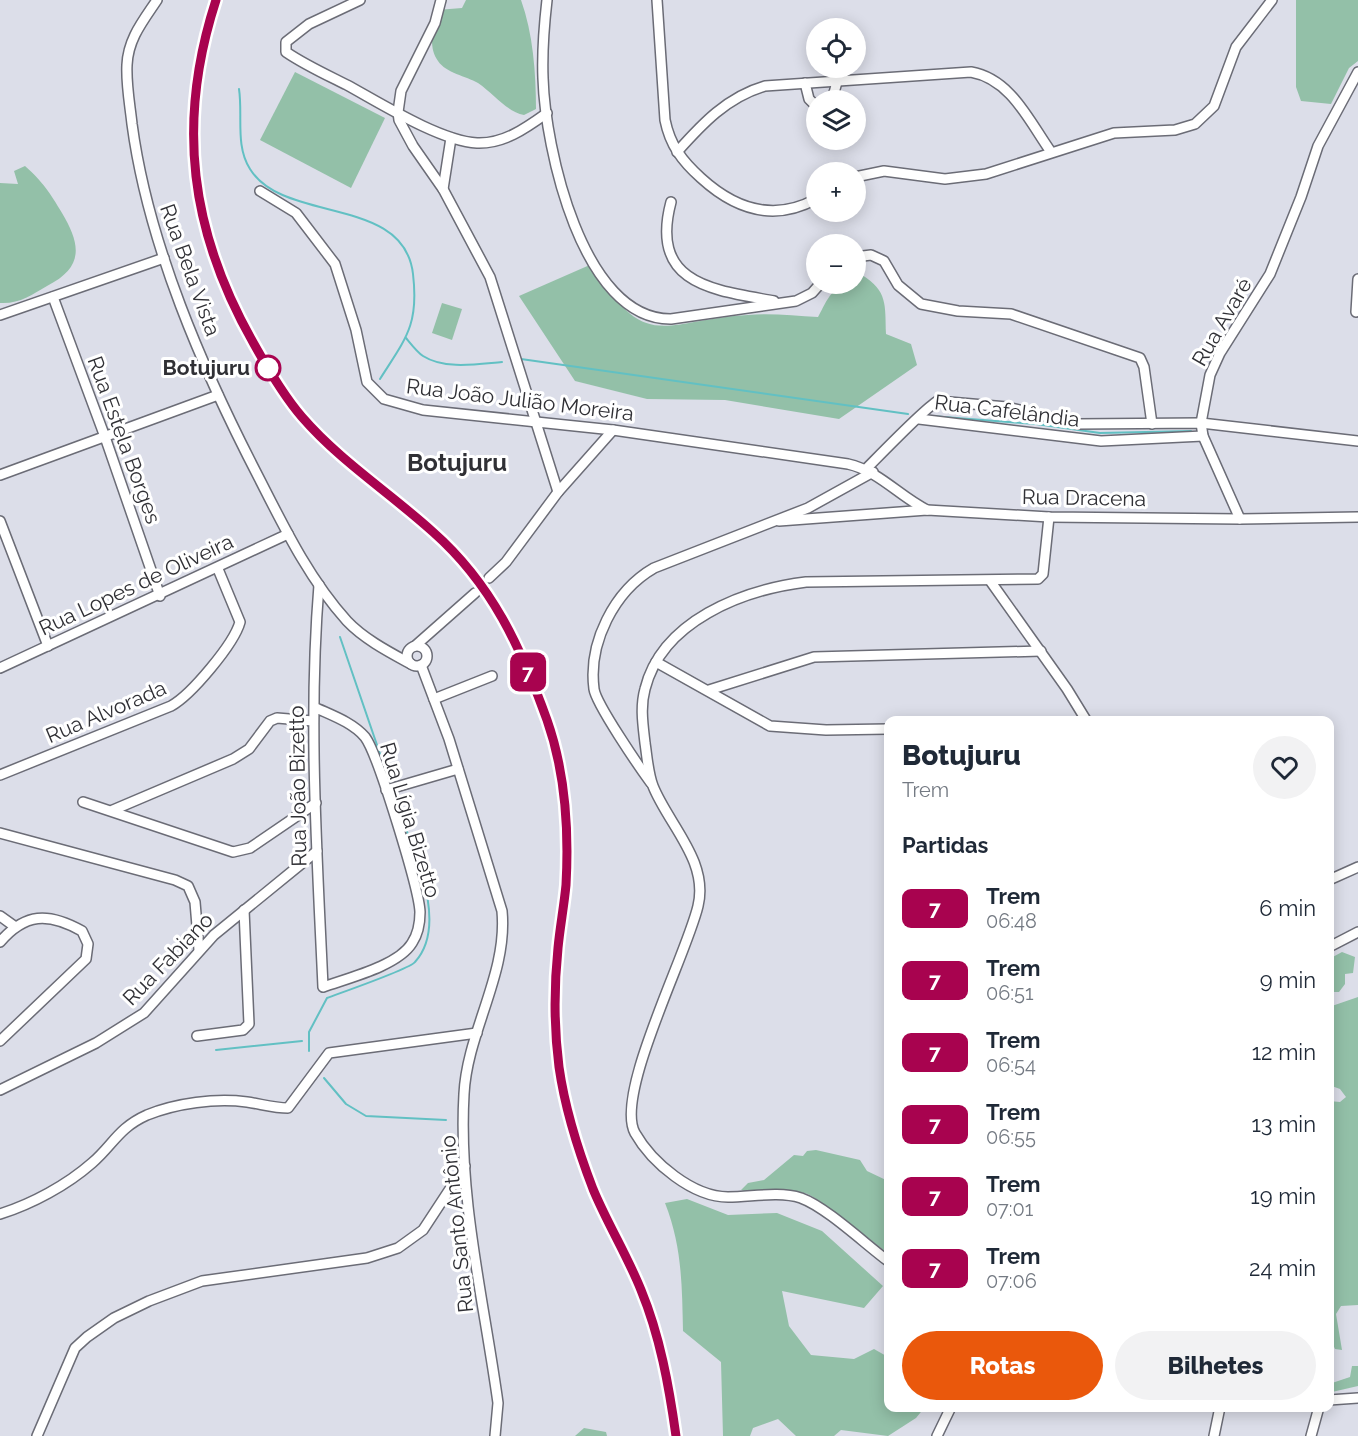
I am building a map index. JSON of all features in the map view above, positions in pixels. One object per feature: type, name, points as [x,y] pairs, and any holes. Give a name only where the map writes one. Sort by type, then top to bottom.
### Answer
[{"type":"street","name":"Rua Bela Vista","points":[[157,0],[134,34],[127,65],[138,173],[164,258],[218,396],[288,534],[319,585],[348,622],[383,649],[411,664],[421,665]]},
{"type":"street","points":[[360,0],[309,24],[292,36],[285,47],[293,56],[398,112],[451,138],[466,142],[491,142],[519,132],[547,113]]},
{"type":"street","points":[[441,0],[435,23],[401,91],[398,112],[403,129],[443,189],[490,277],[558,492]]},
{"type":"street","points":[[547,0],[543,79],[560,179],[579,235],[603,278],[629,307],[642,315],[658,320],[802,300],[809,294]]},
{"type":"street","points":[[657,0],[665,120],[668,137],[676,152],[716,192],[746,208],[762,211],[788,211],[806,203]]},
{"type":"street","points":[[866,175],[884,171],[945,179],[962,178],[986,174],[1114,134],[1175,130],[1195,124],[1214,106],[1236,47],[1272,0]]},
{"type":"street","points":[[676,152],[736,97],[765,86],[952,72],[987,75],[999,82],[1012,95],[1051,152]]},
{"type":"street","name":"Rua Avaré","points":[[1240,519],[1203,436],[1200,423],[1210,375],[1220,353],[1270,274],[1318,146],[1358,72]]},
{"type":"street","points":[[835,90],[837,82]]},
{"type":"street","points":[[805,83],[807,90]]},
{"type":"street","points":[[443,189],[451,138]]},
{"type":"street","name":"Rua João Julião Moreira","points":[[260,191],[296,213],[334,264],[348,299],[367,382],[378,394],[402,406],[613,430],[870,470]]},
{"type":"street","points":[[671,202],[666,219],[667,245],[687,276],[710,289],[780,302]]},
{"type":"street","points":[[866,256],[871,255],[885,261],[898,285],[921,304],[958,311],[1011,314],[1140,358],[1144,367],[1152,424]]},
{"type":"street","points":[[0,315],[164,258]]},
{"type":"street","points":[[1356,312],[1358,279]]},
{"type":"street","name":"Rua Estela Borges","points":[[52,297],[105,437],[160,596]]},
{"type":"street","points":[[0,475],[218,396]]},
{"type":"street","name":"Rua Cafelândia","points":[[918,418],[929,405],[943,401],[1007,407],[1072,423],[1200,423],[1358,441]]},
{"type":"street","points":[[884,1258],[822,1210],[801,1198],[778,1195],[718,1197],[696,1189],[664,1166],[635,1134],[631,1107],[635,1075],[673,980],[698,907],[700,892],[691,855],[652,785],[594,691],[596,653],[600,639],[613,609],[629,586],[654,568],[779,521],[840,492],[870,470],[918,418]]},
{"type":"street","name":"Rua Cafelândia","points":[[918,418],[1101,441],[1203,436]]},
{"type":"street","points":[[489,578],[506,562],[558,492],[613,430]]},
{"type":"street","name":"Rua Dracena","points":[[870,470],[901,495],[927,510]]},
{"type":"street","name":"Rua Dracena","points":[[779,521],[927,510],[1049,517],[1240,519]]},
{"type":"street","points":[[652,785],[642,705],[645,688],[656,662],[677,635],[689,624],[735,601],[780,587],[806,582],[1033,580],[1041,576],[1049,517]]},
{"type":"street","points":[[1240,519],[1358,517]]},
{"type":"street","points":[[0,521],[48,646]]},
{"type":"street","name":"Rua Lopes de Oliveira","points":[[0,668],[160,596],[288,534]]},
{"type":"street","name":"Rua Alvorada","points":[[0,775],[171,706],[187,694],[228,647],[240,622],[218,568]]},
{"type":"street","points":[[992,582],[1083,716]]},
{"type":"street","name":"Rua João Bizetto","points":[[319,585],[314,646],[313,721],[323,987]]},
{"type":"street","points":[[411,664],[407,655],[475,593]]},
{"type":"street","points":[[383,649],[417,648]]},
{"type":"street","points":[[417,648],[426,660],[421,665]]},
{"type":"street","points":[[709,690],[814,657],[1041,651]]},
{"type":"street","points":[[656,662],[709,690],[759,722],[777,728],[884,729]]},
{"type":"street","name":"Rua Santo Antônio","points":[[421,665],[458,769],[502,911],[503,925],[499,956],[465,1079],[465,1167],[481,1295],[498,1403],[495,1436]]},
{"type":"street","points":[[434,699],[492,676]]},
{"type":"street","name":"Rua Lígia Bizetto","points":[[314,706],[349,724],[365,738],[386,790],[420,910],[418,932],[412,944],[388,963],[323,987]]},
{"type":"street","points":[[113,810],[233,759],[249,748],[270,721],[277,718],[313,721]]},
{"type":"street","points":[[386,790],[458,769]]},
{"type":"street","points":[[83,802],[113,810],[233,852],[250,848],[315,803]]},
{"type":"street","points":[[0,833],[175,880],[188,886],[195,902],[199,950]]},
{"type":"street","name":"Rua Fabiano","points":[[0,1090],[127,1026],[157,1002],[199,950],[317,851]]},
{"type":"street","points":[[1334,878],[1358,867]]},
{"type":"street","points":[[1334,872],[1341,875]]},
{"type":"street","points":[[197,1036],[243,1030],[249,1024],[244,910]]},
{"type":"street","points":[[0,916],[14,926]]},
{"type":"street","points":[[0,942],[14,926],[34,918],[74,927],[85,935],[88,954],[86,959],[0,1041]]},
{"type":"street","points":[[1334,944],[1358,932]]},
{"type":"street","points":[[0,1214],[28,1203],[72,1177],[93,1162],[115,1136],[153,1113],[189,1104],[225,1102],[288,1108],[329,1053],[477,1032]]},
{"type":"street","points":[[37,1436],[75,1348],[87,1336],[114,1318],[149,1301],[202,1281],[367,1258],[398,1248],[423,1230],[465,1167]]},
{"type":"street","points":[[1334,1400],[1358,1398]]},
{"type":"street","points":[[937,1436],[949,1412]]},
{"type":"street","points":[[1214,1436],[1219,1412]]},
{"type":"street","points":[[1311,1436],[1318,1412]]},
{"type":"green space","points":[[466,0],[521,0],[533,53],[536,109],[524,115],[518,113],[478,83],[451,71],[438,61],[432,42],[437,10],[462,8]]},
{"type":"green space","points":[[1296,0],[1358,0],[1358,61],[1349,68],[1331,104],[1301,101],[1296,87]]},
{"type":"green space","points":[[295,72],[385,118],[351,188],[260,140]]},
{"type":"green space","points":[[25,166],[46,188],[62,213],[73,235],[76,254],[68,271],[59,279],[25,298],[0,303],[0,183],[18,184],[14,171]]},
{"type":"green space","points":[[592,264],[611,293],[627,311],[642,321],[658,326],[757,314],[818,317],[832,294],[866,294],[866,278],[881,293],[885,307],[886,334],[911,344],[917,365],[839,419],[725,400],[647,399],[575,381],[519,296]]},
{"type":"green space","points":[[442,303],[462,309],[452,340],[432,333]]},
{"type":"green space","points":[[1342,952],[1355,957],[1353,973],[1345,974],[1345,984],[1339,992],[1334,992],[1334,956]]},
{"type":"green space","points":[[1358,997],[1358,1305],[1341,1306],[1336,1314],[1342,1350],[1334,1347],[1334,1101],[1340,1102],[1346,1097],[1340,1089],[1334,1087],[1334,1005]]},
{"type":"green space","points":[[816,1150],[860,1160],[867,1171],[884,1179],[884,1250],[805,1193],[756,1193],[741,1190],[748,1183],[764,1180],[794,1155],[803,1156],[807,1151]]},
{"type":"green space","points":[[687,1199],[728,1215],[777,1213],[822,1231],[883,1286],[864,1308],[782,1291],[789,1326],[811,1355],[854,1359],[874,1349],[884,1355],[884,1412],[921,1412],[916,1418],[888,1436],[841,1430],[834,1436],[796,1436],[778,1419],[753,1428],[750,1436],[723,1436],[721,1362],[683,1331],[678,1250],[665,1203]]},
{"type":"green space","points":[[1352,1366],[1358,1366],[1358,1386],[1334,1392],[1334,1382],[1350,1377]]},
{"type":"green space","points":[[584,1428],[606,1432],[607,1436],[575,1436]]},
{"type":"waterway","points":[[239,89],[240,130],[245,160],[266,186],[289,198],[366,221],[389,232],[405,249],[413,274],[412,319],[403,341],[380,379]]},
{"type":"waterway","points":[[406,338],[423,356],[441,363],[472,365],[502,362]]},
{"type":"waterway","points":[[521,359],[908,414]]},
{"type":"waterway","points":[[931,416],[1036,424],[1100,433],[1191,431]]},
{"type":"waterway","points":[[340,637],[390,783]]},
{"type":"waterway","points":[[309,1051],[309,1032],[327,998],[410,965],[415,962],[425,945],[429,926],[424,883],[396,802]]},
{"type":"waterway","points":[[216,1050],[302,1041]]},
{"type":"waterway","points":[[324,1078],[346,1104],[366,1116],[446,1120]]},
{"type":"tunnel","points":[[475,593],[489,578]]},
{"type":"railway","points":[[216,0],[196,90],[194,133],[196,176],[203,218],[215,260],[232,302],[270,372],[302,416],[332,447],[433,532],[472,573],[488,595],[515,643],[547,720],[562,780],[567,844],[566,885],[555,993],[559,1067],[573,1129],[593,1189],[635,1277],[654,1325],[667,1380],[676,1436]]},
{"type":"train","name":"7","points":[[216,0],[199,58],[193,115],[195,163],[204,221],[226,291],[273,377],[301,415],[332,447],[436,534],[492,600],[511,630],[549,726],[560,771],[567,828],[566,886],[558,951],[555,1021],[560,1068],[571,1126],[594,1191],[640,1288],[655,1330],[668,1383],[676,1436]]},
{"type":"place","name":"Botujuru","points":[[268,368]]},
{"type":"district","name":"Botujuru","points":[[457,463]]}]
